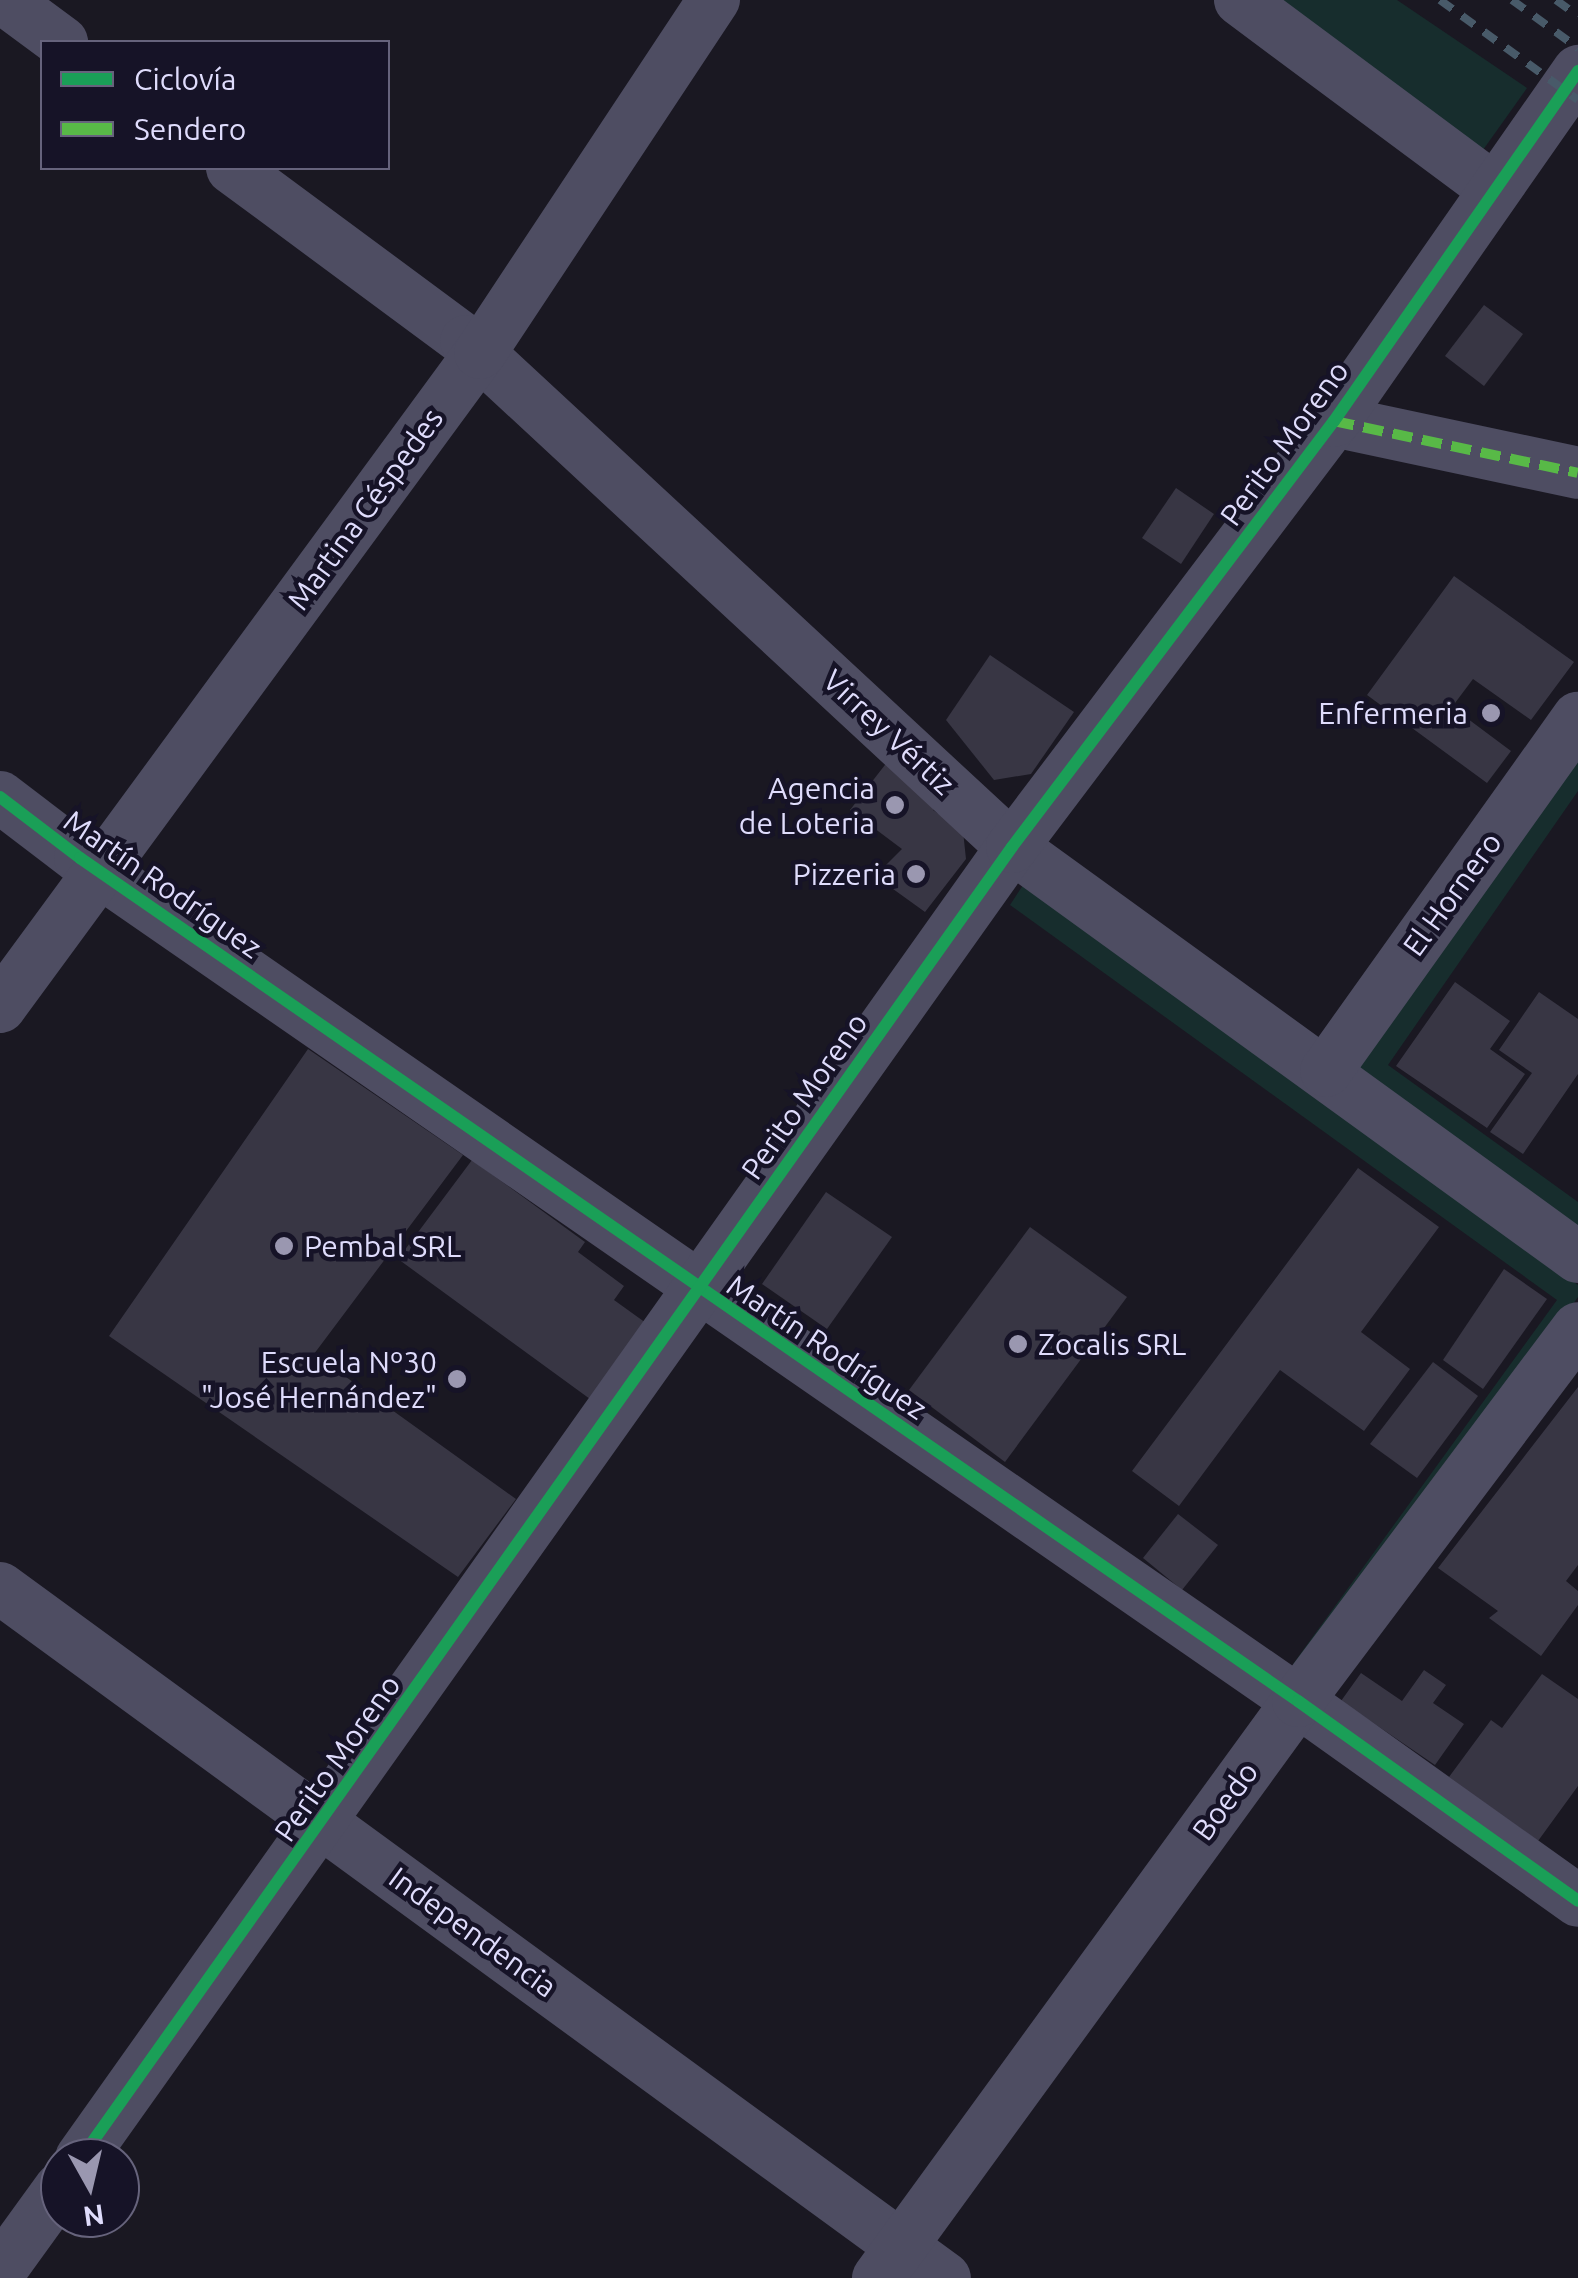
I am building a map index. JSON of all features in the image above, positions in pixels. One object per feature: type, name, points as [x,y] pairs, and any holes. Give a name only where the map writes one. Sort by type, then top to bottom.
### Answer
[{"type":"street","points":[[5,0],[59,40]]},
{"type":"street","name":"Martina Céspedes","points":[[0,1007],[480,353],[714,0]]},
{"type":"street","points":[[1240,0],[1493,188]]},
{"type":"street","name":"Perito Moreno","points":[[96,2138],[1012,847],[1334,422],[1493,188],[1578,71]]},
{"type":"street","name":"Virrey Vértiz","points":[[235,170],[480,353],[1012,847],[1326,1070],[1578,1257]]},
{"type":"street","points":[[1334,422],[1578,472]]},
{"type":"street","name":"El Hornero","points":[[1326,1070],[1578,718]]},
{"type":"street","name":"Martín Rodríguez","points":[[0,797],[100,872],[1298,1701],[1578,1901]]},
{"type":"street","name":"Boedo","points":[[890,2262],[1298,1701],[1578,1328]]},
{"type":"street","name":"Independencia","points":[[0,1588],[324,1822],[890,2262],[945,2278]]},
{"type":"street","points":[[0,2271],[40,2216]]},
{"type":"green space","points":[[1278,0],[1397,0],[1527,88],[1478,157]]},
{"type":"green space","points":[[1578,758],[1578,791],[1388,1065],[1578,1202],[1578,1234],[1354,1072]]},
{"type":"green space","points":[[1025,882],[1578,1285],[1578,1297],[1304,1672],[1293,1664],[1557,1300],[1010,905]]},
{"type":"building","points":[[1484,305],[1523,334],[1484,386],[1445,356]]},
{"type":"building","points":[[1176,488],[1214,514],[1181,564],[1142,538]]},
{"type":"building","points":[[1454,576],[1574,662],[1531,720],[1473,679],[1452,707],[1511,751],[1487,783],[1367,695]]},
{"type":"building","points":[[990,655],[1074,712],[1031,774],[994,780],[946,720]]},
{"type":"building","points":[[888,761],[940,801],[933,810],[963,831],[966,859],[925,912],[875,876],[902,849],[850,810]]},
{"type":"building","points":[[1455,982],[1510,1021],[1490,1049],[1525,1074],[1487,1128],[1396,1066]]},
{"type":"building","points":[[1539,992],[1578,1019],[1578,1074],[1523,1154],[1490,1132],[1532,1073],[1499,1050]]},
{"type":"building","name":"Pembal SRL","points":[[308,1049],[463,1155],[314,1354],[516,1499],[458,1577],[109,1336]]},
{"type":"building","points":[[472,1160],[585,1242],[578,1252],[624,1286],[614,1300],[646,1323],[590,1399],[398,1259]]},
{"type":"building","points":[[1358,1168],[1439,1227],[1361,1332],[1410,1369],[1364,1431],[1280,1370],[1179,1506],[1132,1471]]},
{"type":"building","points":[[826,1192],[892,1237],[827,1329],[762,1284]]},
{"type":"building","name":"Zocalis SRL","points":[[1030,1227],[1127,1297],[1005,1462],[909,1390]]},
{"type":"building","points":[[1504,1269],[1547,1299],[1483,1389],[1443,1360]]},
{"type":"building","points":[[1433,1362],[1478,1396],[1417,1478],[1370,1444]]},
{"type":"building","points":[[1578,1387],[1578,1565],[1566,1581],[1578,1591],[1578,1605],[1541,1656],[1489,1618],[1498,1611],[1438,1568]]},
{"type":"building","points":[[1178,1514],[1218,1545],[1182,1590],[1143,1558]]},
{"type":"building","points":[[1424,1670],[1446,1685],[1433,1703],[1464,1724],[1435,1765],[1341,1701],[1361,1673],[1402,1701]]},
{"type":"building","points":[[1542,1674],[1578,1699],[1578,1786],[1538,1841],[1449,1777],[1491,1720],[1502,1728]]},
{"type":"railway","points":[[1440,0],[1578,100]]},
{"type":"railway","points":[[1512,0],[1578,48]]},
{"type":"railway","points":[[1556,0],[1578,16]]},
{"type":"marked path","points":[[1334,421],[1578,473]]},
{"type":"cycle path","points":[[95,2138],[1012,847],[1334,421],[1578,71]]},
{"type":"cycle path","points":[[0,797],[80,858],[1298,1701],[1578,1901]]},
{"type":"place","name":"Enfermeria","points":[[1491,713]]},
{"type":"place","name":"Agencia de Loteria","points":[[895,805]]},
{"type":"place","name":"Pizzeria","points":[[916,874]]},
{"type":"place","name":"Pembal SRL","points":[[284,1246]]},
{"type":"place","name":"Zocalis SRL","points":[[1018,1344]]},
{"type":"place","name":"Escuela Nº30 \"José Hernández\"","points":[[457,1379]]}]
